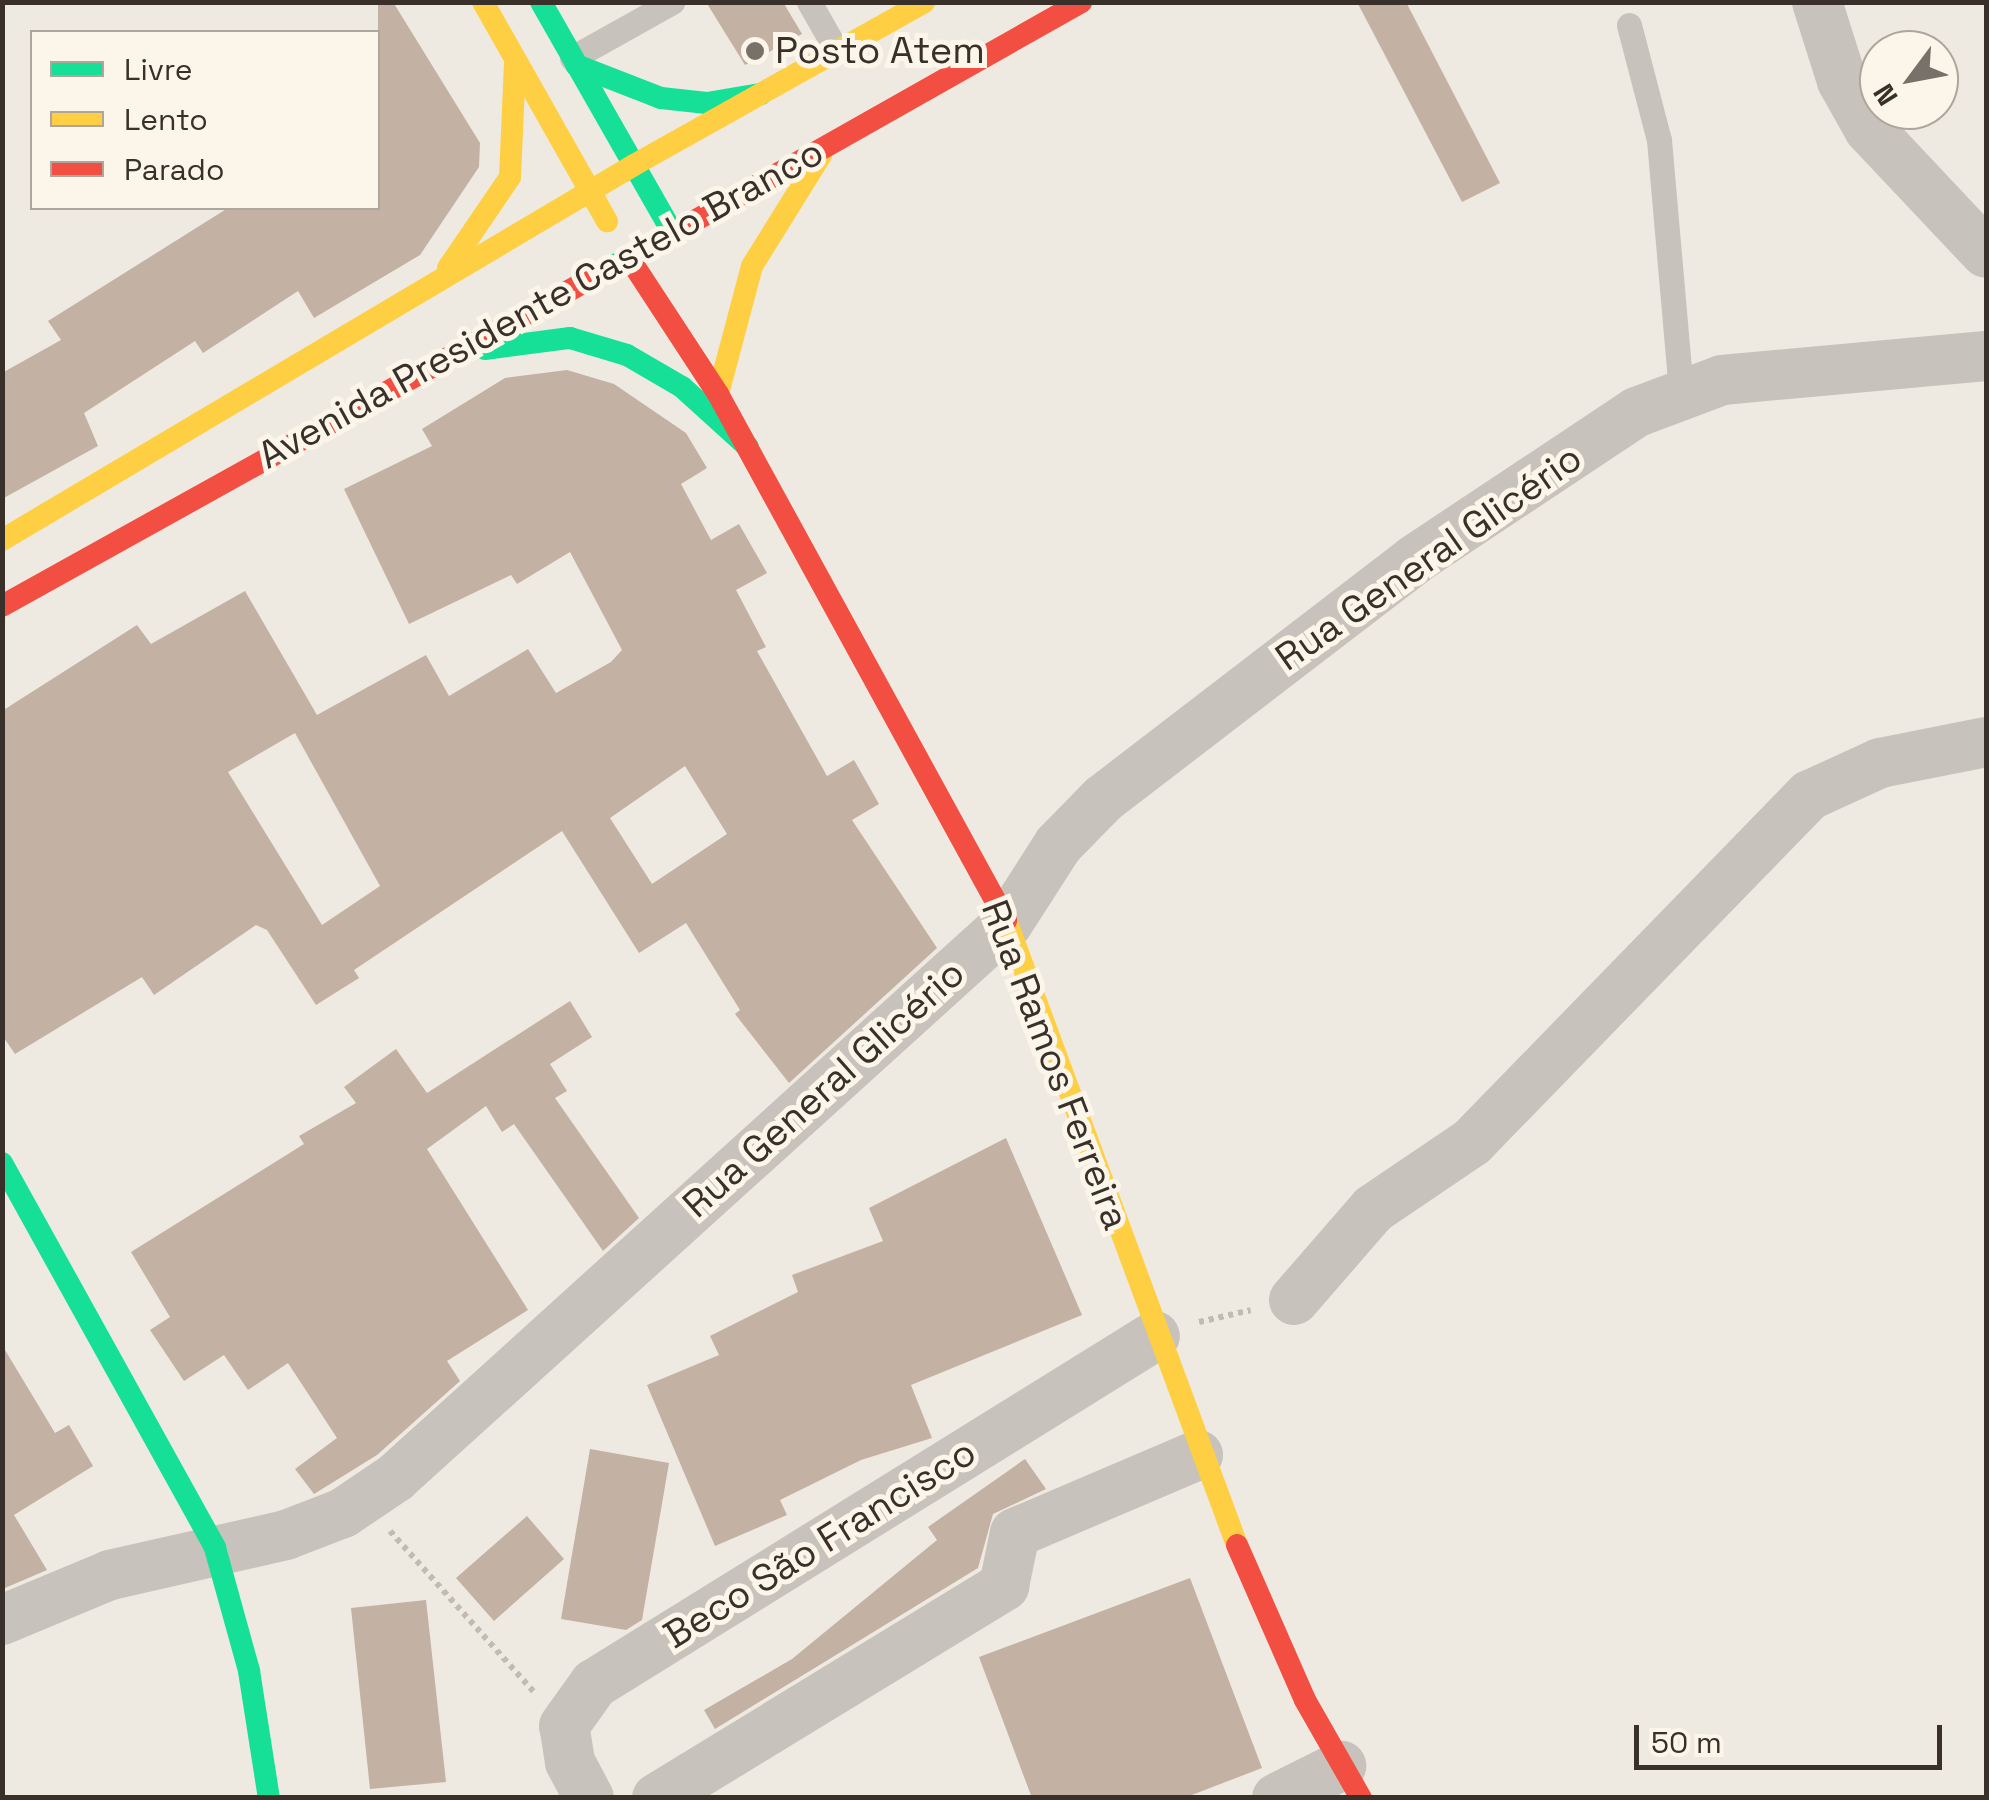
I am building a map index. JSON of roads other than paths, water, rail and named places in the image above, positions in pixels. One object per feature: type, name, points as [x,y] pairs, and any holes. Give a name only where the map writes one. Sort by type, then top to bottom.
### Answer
[{"type":"main road","name":"Rua Ramos Ferreira","points":[[482,2],[589,192],[718,394],[1008,923],[1198,1455],[1351,1782]]},
{"type":"main road","points":[[541,2],[673,233]]},
{"type":"main road","name":"Avenida Presidente Castelo Branco","points":[[2,606],[133,499],[435,286],[634,165],[924,2]]},
{"type":"main road","name":"Avenida Presidente Castelo Branco","points":[[2,540],[133,499],[444,359],[1081,2]]},
{"type":"main road","points":[[435,286],[510,177],[515,60]]},
{"type":"main road","points":[[574,62],[661,98],[707,103],[761,94]]},
{"type":"main road","points":[[718,394],[752,266],[831,140]]},
{"type":"main road","points":[[444,359],[570,338],[615,351],[682,387],[748,448]]},
{"type":"main road","points":[[2,1163],[215,1548],[250,1671],[269,1798]]},
{"type":"street","points":[[1817,2],[1842,81],[1869,128],[1986,253]]},
{"type":"street","name":"Rua General Glicério","points":[[2,1620],[110,1574],[286,1535],[362,1501],[1008,923],[1058,845],[1104,800],[1414,560],[1681,390],[1986,356]]},
{"type":"street","points":[[1294,1300],[1373,1209],[1472,1142],[1810,795],[1880,763],[1986,742]]},
{"type":"street","name":"Beco São Francisco","points":[[589,1798],[570,1762],[564,1726],[594,1684],[1155,1334]]},
{"type":"street","points":[[657,1798],[1004,1586],[1015,1532],[1198,1455]]},
{"type":"street","points":[[1277,1798],[1351,1782]]},
{"type":"lane","points":[[574,62],[672,2]]},
{"type":"lane","points":[[809,2],[837,52]]},
{"type":"lane","points":[[1629,26],[1658,140],[1681,390]]},
{"type":"place","name":"Posto Atem","points":[[755,51]]}]
